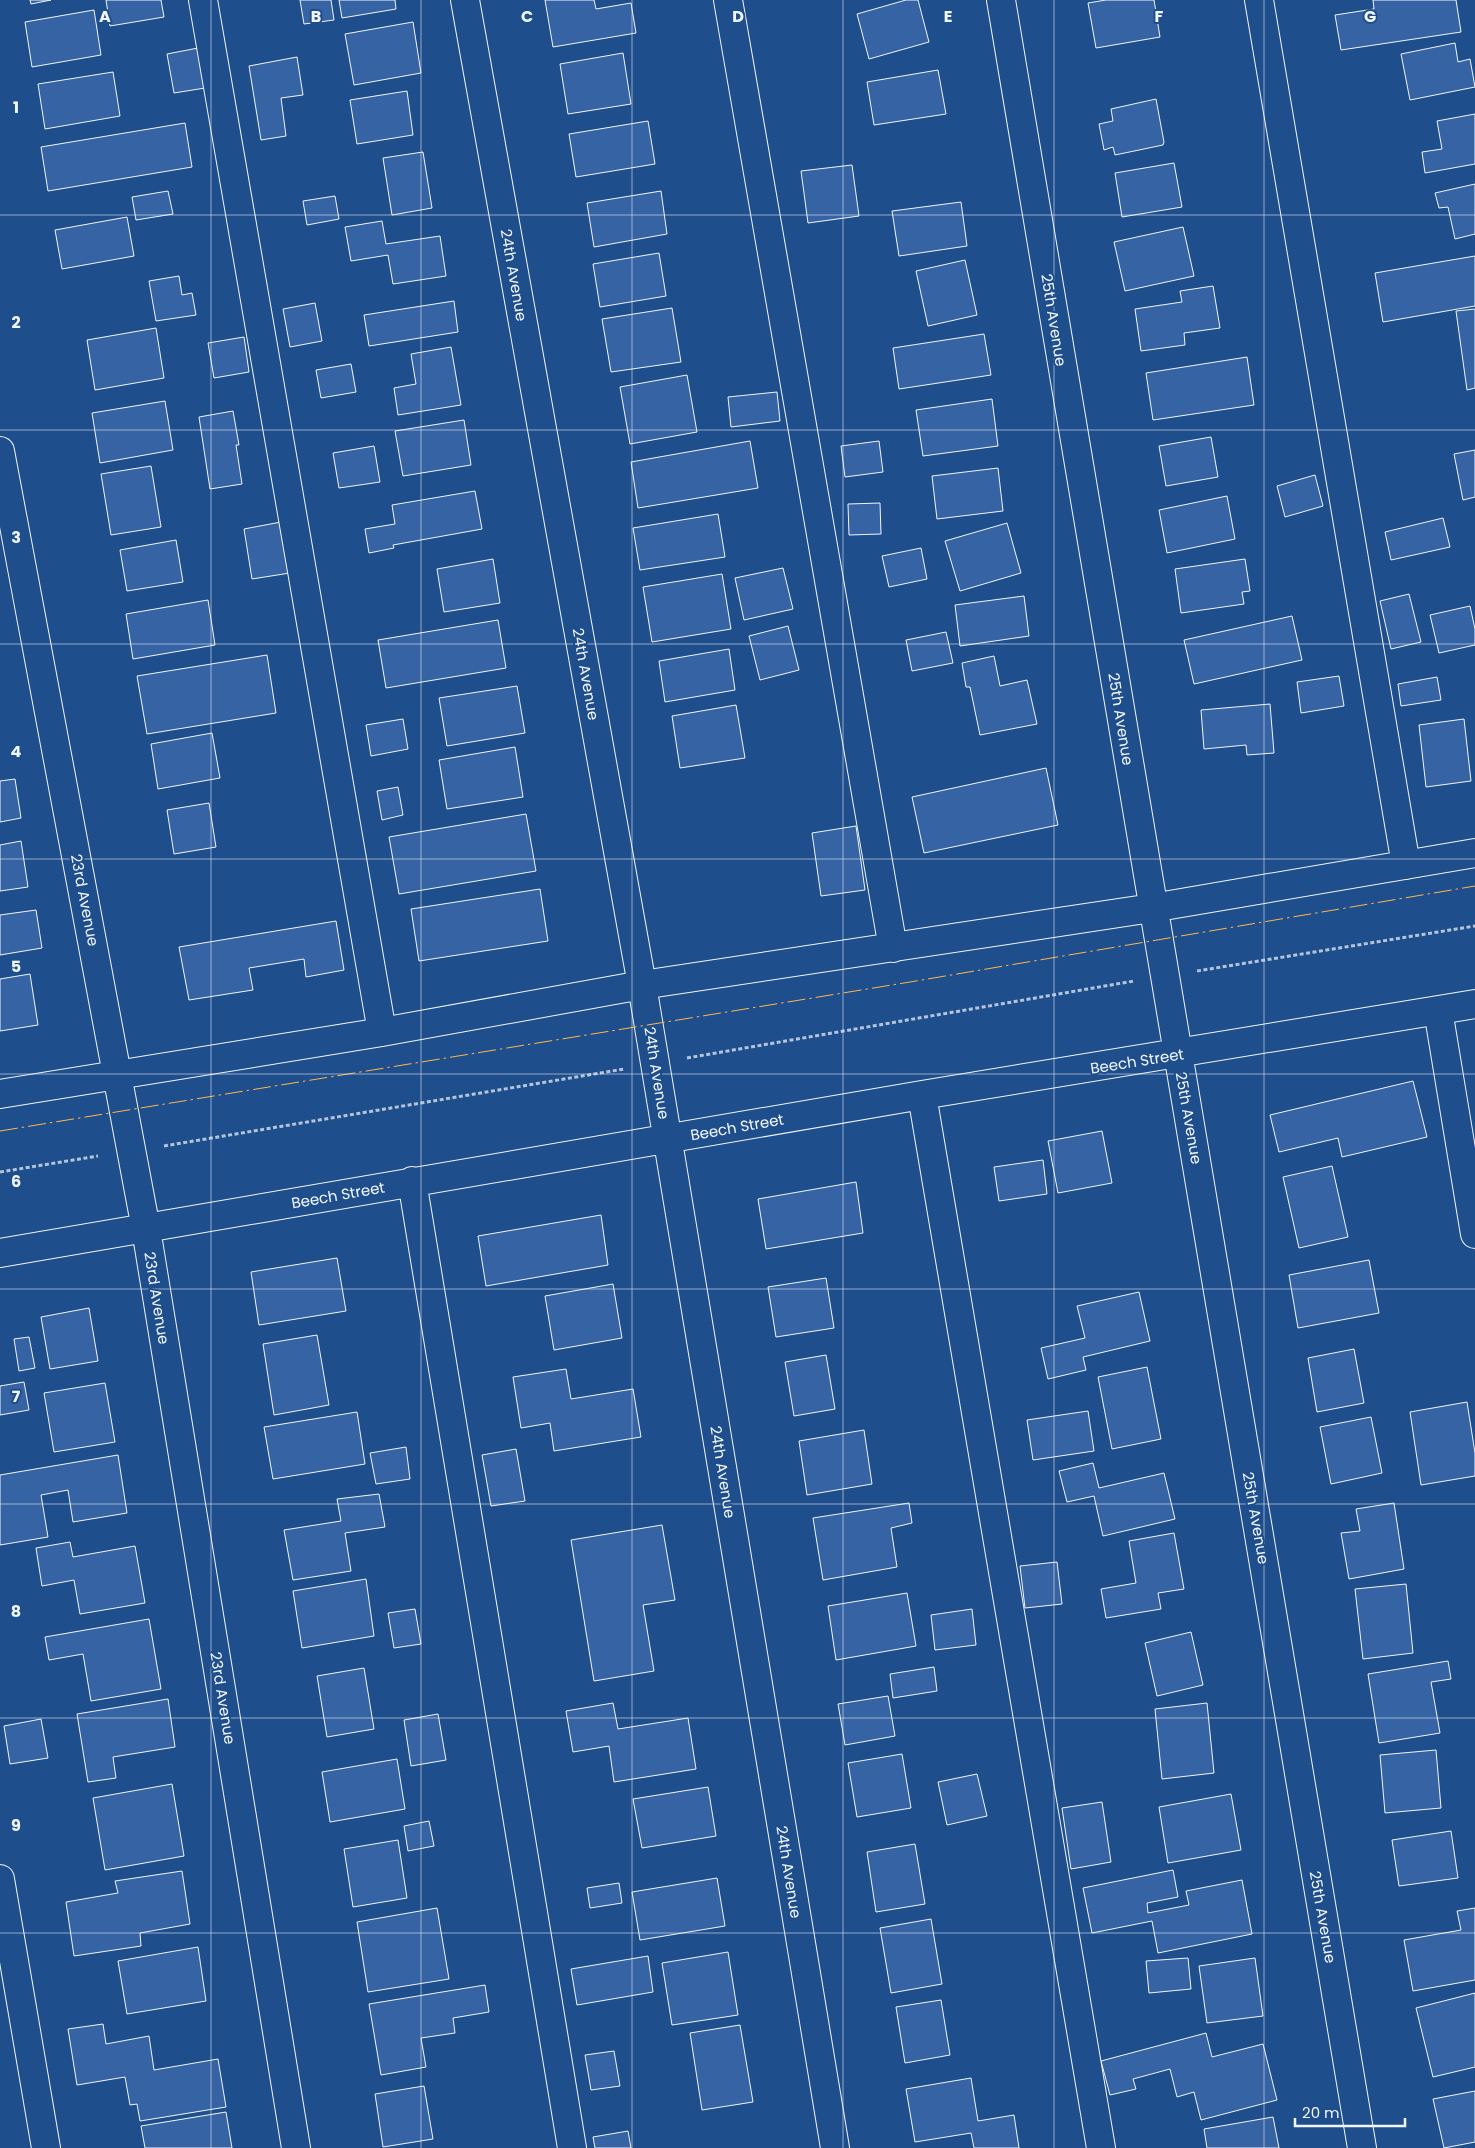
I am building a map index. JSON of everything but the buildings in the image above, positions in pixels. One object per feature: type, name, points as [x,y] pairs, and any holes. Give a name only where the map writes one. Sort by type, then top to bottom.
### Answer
[{"type":"street","points":[[203,0],[382,1032]]},
{"type":"street","name":"24th Avenue","points":[[465,0],[656,1064],[835,2148]]},
{"type":"street","points":[[728,0],[893,948]]},
{"type":"street","name":"25th Avenue","points":[[1001,0],[1152,908],[1179,1054],[1362,2148]]},
{"type":"street","points":[[1259,0],[1406,864]]},
{"type":"street","name":"23rd Avenue","points":[[0,451],[146,1229],[296,2148]]},
{"type":"street","points":[[0,1094],[382,1032],[642,985],[1152,908],[1475,853]]},
{"type":"street","name":"Beech Street","points":[[0,1253],[412,1181],[1475,1004]]},
{"type":"street","points":[[1438,1010],[1475,1234]]},
{"type":"street","points":[[922,1095],[1101,2148]]},
{"type":"street","points":[[412,1181],[572,2148]]},
{"type":"street","points":[[0,1879],[46,2148]]},
{"type":"path","points":[[0,1172],[656,1064],[1165,976],[1475,926]]},
{"type":"power","points":[[0,1131],[910,982],[1475,886]]}]
